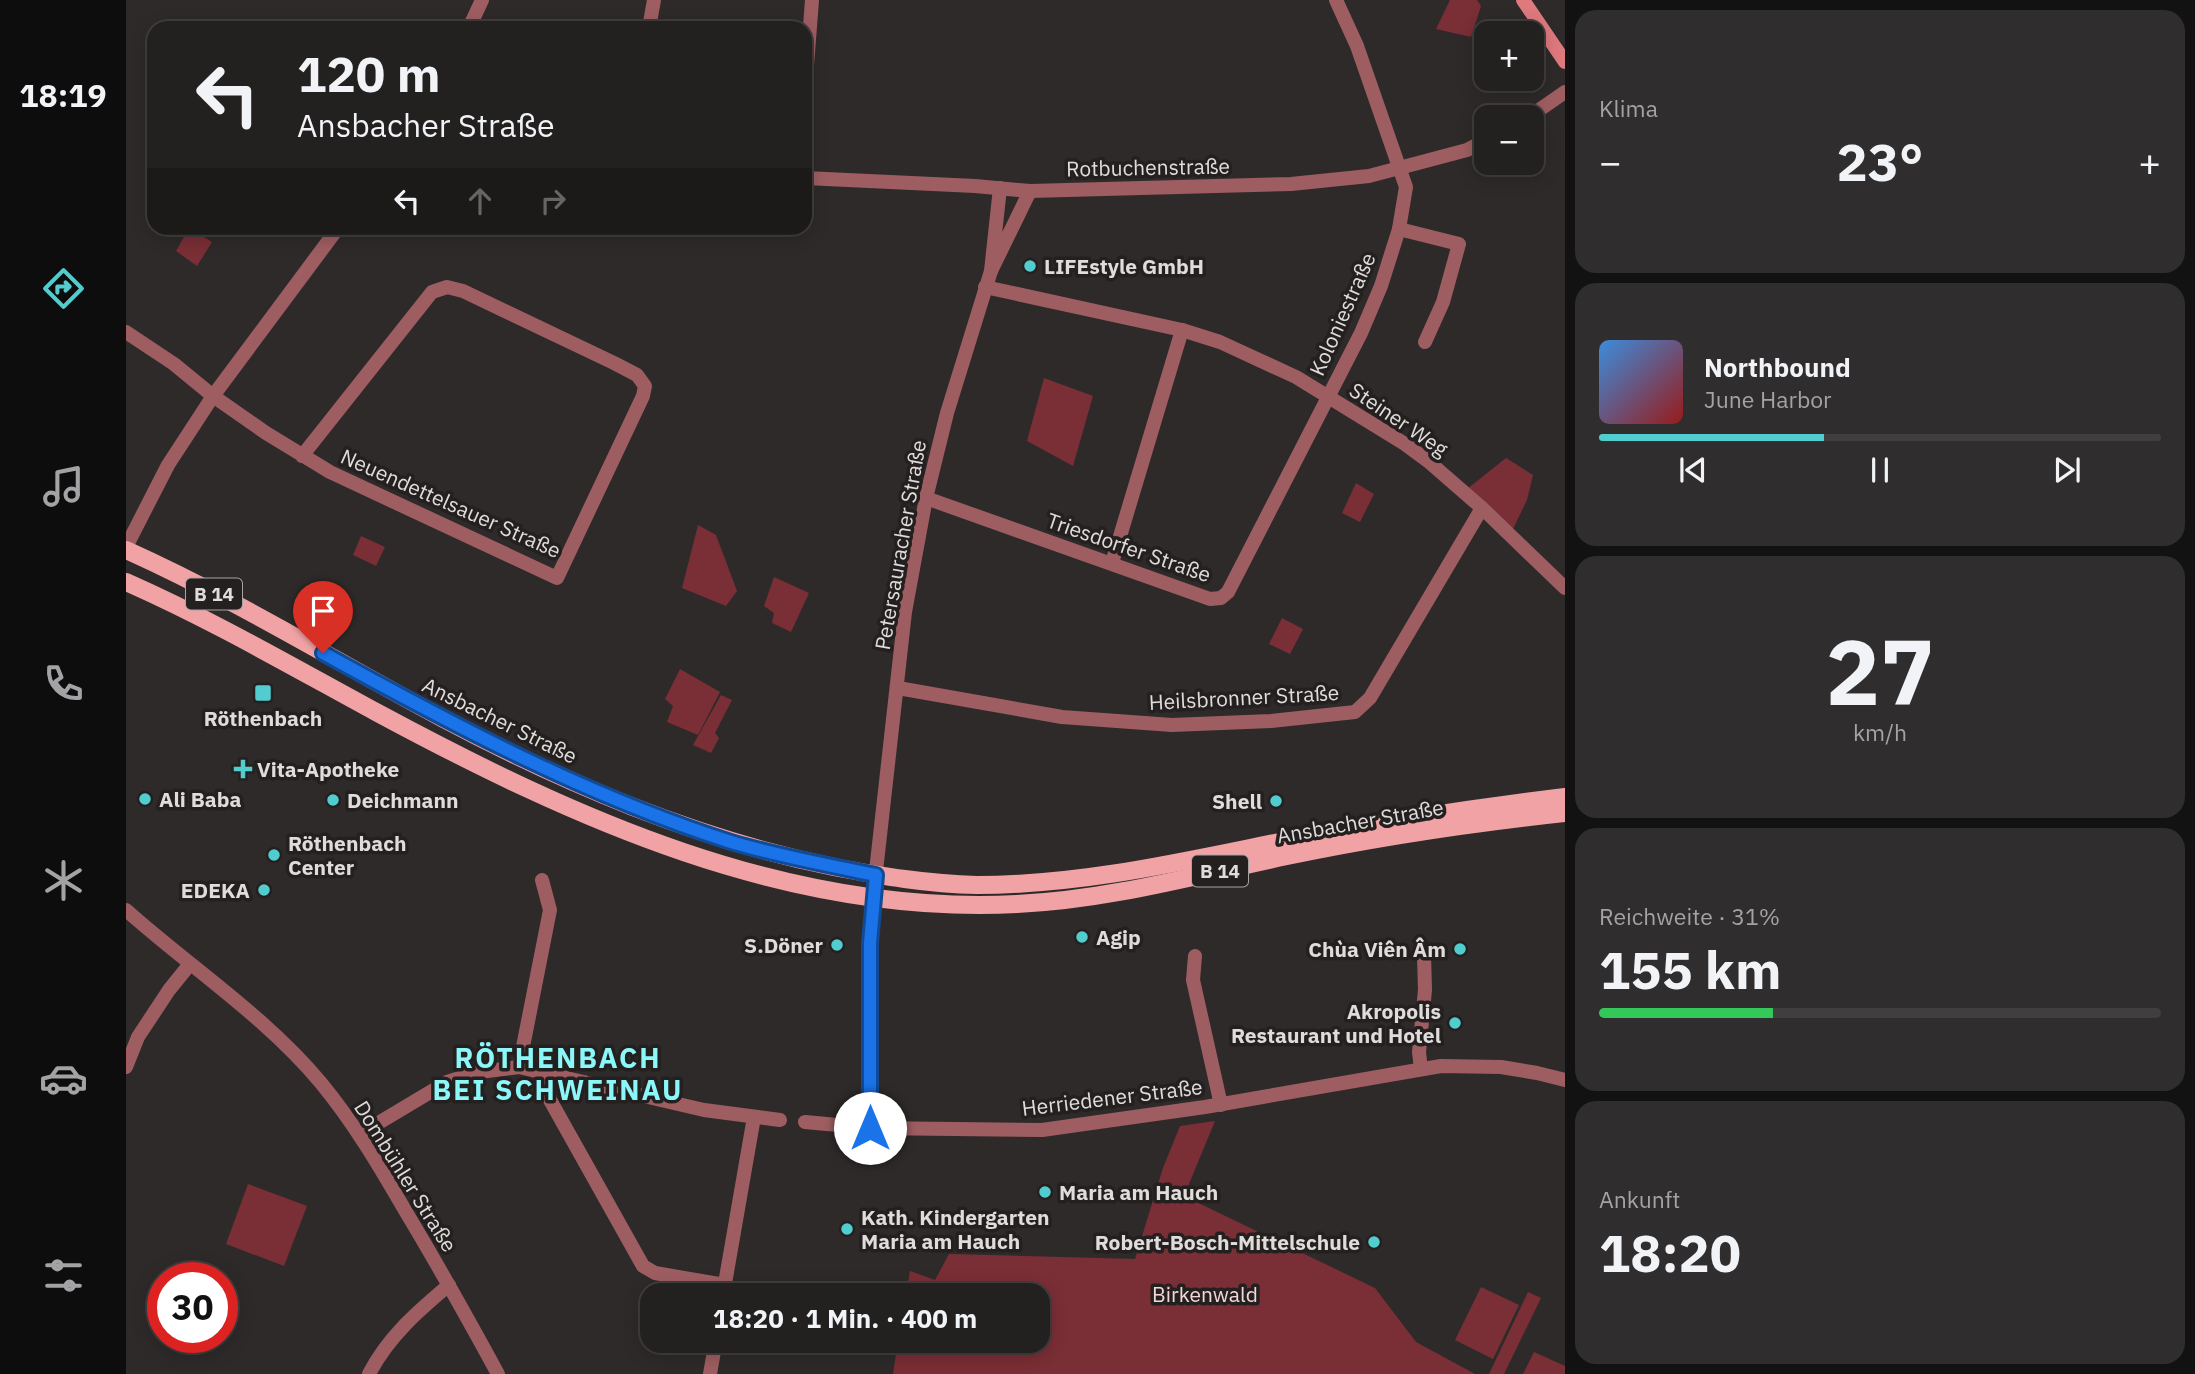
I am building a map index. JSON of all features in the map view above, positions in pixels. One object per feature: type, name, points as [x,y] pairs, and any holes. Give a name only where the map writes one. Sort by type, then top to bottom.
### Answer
[{"type":"main road","points":[[1523,0],[1565,62]]},
{"type":"main road","name":"Ansbacher Straße","points":[[126,548],[220,596],[445,720],[527,761],[609,797],[740,844],[876,875],[921,882],[975,885],[1087,878],[1346,830],[1511,803],[1565,797]]},
{"type":"main road","name":"Ansbacher Straße","points":[[126,582],[207,620],[471,762],[577,812],[661,845],[740,870],[827,891],[873,898],[970,906],[1070,900],[1394,836],[1565,813]]},
{"type":"street","points":[[472,21],[482,0]]},
{"type":"street","points":[[650,21],[654,0]]},
{"type":"street","points":[[811,21],[813,0]]},
{"type":"street","name":"Koloniestraße","points":[[1329,397],[1381,286],[1399,229],[1406,187],[1357,46],[1335,0]]},
{"type":"street","points":[[1544,107],[1565,92]]},
{"type":"street","name":"Rotbuchenstraße","points":[[812,178],[1030,191],[1291,184],[1369,176],[1474,147]]},
{"type":"street","name":"Petersauracher Straße","points":[[990,271],[1000,188]]},
{"type":"street","name":"Petersauracher Straße","points":[[876,875],[905,612],[926,498],[947,413],[990,271],[1030,191]]},
{"type":"street","points":[[1399,229],[1459,244],[1443,302],[1425,341]]},
{"type":"street","points":[[126,548],[169,465],[213,396],[333,235]]},
{"type":"street","name":"Steiner Weg","points":[[985,287],[1182,330],[1220,342],[1296,377],[1405,444],[1482,508],[1565,588]]},
{"type":"street","name":"Neuendettelsauer Straße","points":[[126,332],[174,364],[213,396],[302,456],[330,472],[557,578],[643,396],[645,386],[637,374],[603,357],[463,291],[441,288],[432,292],[302,456]]},
{"type":"street","points":[[1112,564],[1182,330]]},
{"type":"street","name":"Triesdorfer Straße","points":[[926,498],[1210,599],[1222,598],[1228,592],[1329,397]]},
{"type":"street","name":"Heilsbronner Straße","points":[[898,688],[1026,712],[1116,722],[1192,724],[1355,712],[1370,698],[1482,508]]},
{"type":"street","points":[[870,1128],[870,943],[876,875]]},
{"type":"street","points":[[519,1067],[550,910],[542,880]]},
{"type":"street","name":"Dombühler Straße","points":[[126,910],[266,1025],[320,1083],[360,1134],[498,1374]]},
{"type":"street","points":[[1421,1069],[1419,1052],[1425,990],[1424,955]]},
{"type":"street","points":[[1195,956],[1193,980],[1221,1105]]},
{"type":"street","points":[[126,1067],[138,1037],[190,964]]},
{"type":"street","name":"Herriedener Straße","points":[[805,1122],[870,1128],[1042,1130],[1221,1105],[1441,1066],[1501,1067],[1565,1080]]},
{"type":"street","points":[[360,1134],[447,1082],[479,1072],[519,1067],[704,1110],[780,1120]]},
{"type":"street","points":[[548,1074],[545,1091],[643,1266],[655,1273],[696,1283]]},
{"type":"street","points":[[725,1283],[754,1117]]},
{"type":"street","points":[[369,1374],[390,1340],[421,1308],[449,1285]]},
{"type":"street","points":[[710,1374],[714,1353]]},
{"type":"green space","points":[[1450,0],[1477,0],[1481,6],[1471,37],[1436,29]]},
{"type":"green space","points":[[185,235],[200,235],[212,242],[197,266],[176,251]]},
{"type":"green space","points":[[1044,378],[1093,396],[1073,466],[1027,441]]},
{"type":"green space","points":[[1506,458],[1533,475],[1527,500],[1513,529],[1467,489]]},
{"type":"green space","points":[[1356,483],[1374,494],[1360,522],[1342,513]]},
{"type":"green space","points":[[698,525],[716,535],[737,591],[726,606],[682,588]]},
{"type":"green space","points":[[361,536],[385,547],[376,566],[353,555]]},
{"type":"green space","points":[[774,577],[809,593],[791,632],[772,623],[774,613],[764,606]]},
{"type":"green space","points":[[1282,618],[1303,629],[1290,654],[1269,644]]},
{"type":"green space","points":[[680,669],[720,692],[698,735],[667,722],[673,706],[665,699]]},
{"type":"green space","points":[[721,695],[732,700],[715,733],[719,738],[711,753],[693,745]]},
{"type":"green space","name":"Birkenwald","points":[[1215,1121],[1184,1196],[1375,1288],[1416,1342],[1475,1374],[893,1374],[896,1353],[1050,1353],[1050,1283],[908,1283],[910,1271],[935,1280],[949,1254],[1135,1259],[1163,1168],[1180,1126]]},
{"type":"green space","points":[[248,1184],[307,1206],[284,1266],[226,1244]]},
{"type":"green space","points":[[1481,1287],[1519,1305],[1493,1359],[1455,1340]]},
{"type":"green space","points":[[1528,1292],[1541,1298],[1504,1374],[1489,1374]]},
{"type":"green space","points":[[1534,1352],[1565,1366],[1565,1374],[1523,1374]]},
{"type":"place","name":"LIFEstyle GmbH","points":[[1030,266]]},
{"type":"place","name":"Röthenbach","points":[[263,693]]},
{"type":"place","name":"Vita-Apotheke","points":[[243,769]]},
{"type":"place","name":"Ali Baba","points":[[145,799]]},
{"type":"place","name":"Deichmann","points":[[333,800]]},
{"type":"place","name":"Shell","points":[[1276,801]]},
{"type":"place","name":"Röthenbach Center","points":[[274,855]]},
{"type":"place","name":"EDEKA","points":[[264,890]]},
{"type":"place","name":"Agip","points":[[1082,937]]},
{"type":"place","name":"S.Döner","points":[[837,945]]},
{"type":"place","name":"Chùa Viên Âm","points":[[1460,949]]},
{"type":"place","name":"Akropolis Restaurant und Hotel","points":[[1455,1023]]},
{"type":"place","name":"Maria am Hauch","points":[[1045,1192]]},
{"type":"place","name":"Kath. Kindergarten Maria am Hauch","points":[[847,1229]]},
{"type":"place","name":"Robert-Bosch-Mittelschule","points":[[1374,1242]]},
{"type":"district","name":"RÖTHENBACH BEI SCHWEINAU","points":[[558,1073]]},
{"type":"route","points":[[323,653],[492,744],[621,803],[731,842],[876,875],[870,943],[870,1128]]}]
